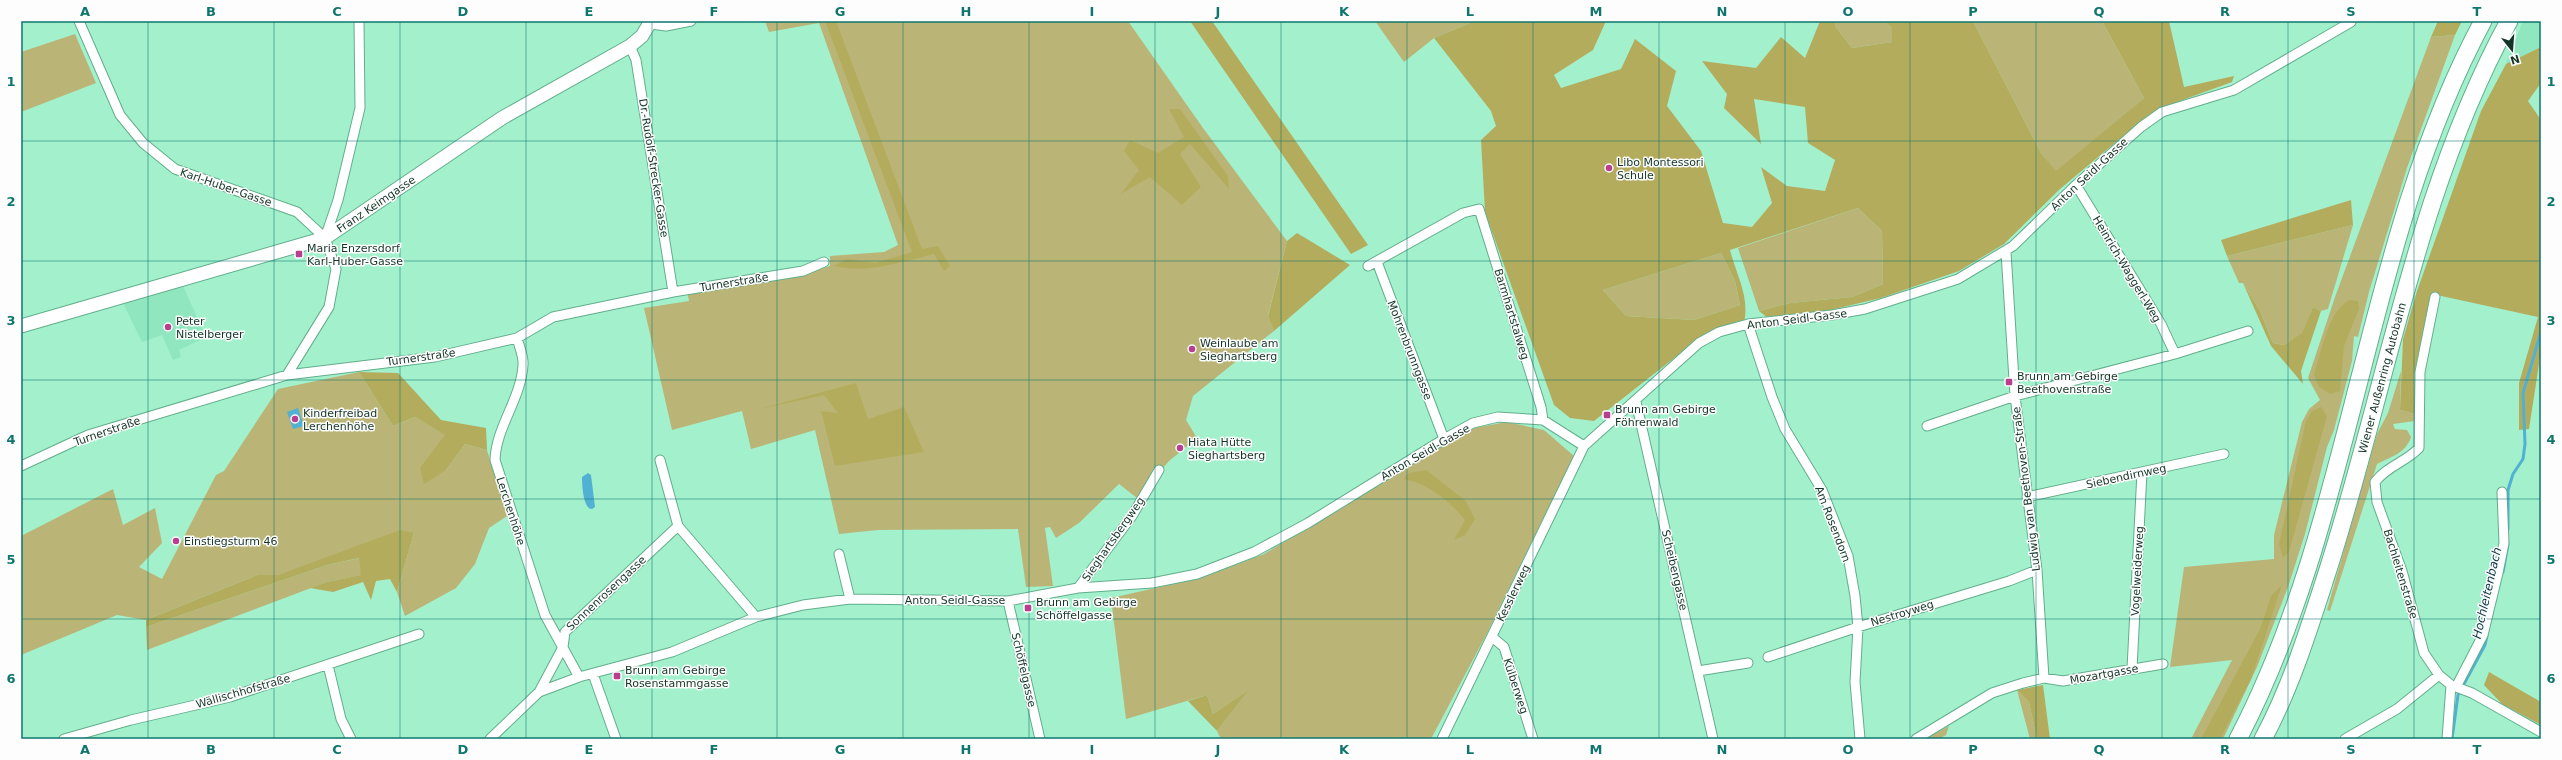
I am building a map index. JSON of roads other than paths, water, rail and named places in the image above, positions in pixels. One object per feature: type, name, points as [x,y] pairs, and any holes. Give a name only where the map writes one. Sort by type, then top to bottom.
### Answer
[{"type":"highway","name":"Wiener Außenring Autobahn","points":[[2238,739],[2285,632],[2316,538],[2413,185],[2431,136],[2471,43],[2484,21]]},
{"type":"highway","name":"Wiener Außenring Autobahn","points":[[2263,739],[2306,638],[2336,544],[2418,245],[2451,145],[2492,51],[2509,21]]},
{"type":"main road","name":"Franz Keimgasse","points":[[21,326],[325,238],[502,118],[630,46],[642,36],[651,23]]},
{"type":"street","name":"Karl-Huber-Gasse","points":[[79,21],[120,115],[143,143],[175,169],[297,212],[325,238]]},
{"type":"street","points":[[287,375],[329,307],[336,269],[325,238],[338,200],[360,108],[359,21]]},
{"type":"street","points":[[651,23],[666,26],[691,21]]},
{"type":"street","name":"Anton Seidl-Gasse","points":[[490,739],[539,692],[579,677],[672,652],[756,617],[803,605],[850,600],[1008,601],[1078,588],[1152,583],[1197,574],[1254,552],[1308,523],[1444,439],[1473,424],[1498,417],[1543,420],[1584,446],[1636,402],[1699,343],[1719,332],[1748,324],[1832,316],[1865,309],[1958,279],[2006,252],[2076,185],[2141,127],[2162,112],[2234,90],[2351,22]]},
{"type":"street","name":"Dr.-Rudolf-Strecker-Gasse","points":[[630,46],[636,60],[673,292]]},
{"type":"street","name":"Heinrich-Waggerl-Weg","points":[[2076,185],[2161,324],[2175,354]]},
{"type":"street","name":"Barmhartstalweg","points":[[1377,262],[1463,213],[1479,210],[1542,407],[1543,420]]},
{"type":"street","name":"Ludwig van Beethoven-Straße","points":[[2006,252],[2015,396],[2037,570],[2044,678]]},
{"type":"street","name":"Turnerstraße","points":[[22,464],[88,435],[287,375],[435,357],[517,338],[553,317],[673,292],[803,271],[824,262]]},
{"type":"street","points":[[1368,266],[1377,262]]},
{"type":"street","name":"Mohrenbrunngasse","points":[[1377,262],[1444,439]]},
{"type":"street","name":"Bachleitenstraße","points":[[2435,297],[2420,372],[2421,432],[2419,448],[2409,458],[2396,463],[2375,482],[2377,502],[2402,571],[2424,653],[2439,675],[2459,688],[2541,732]]},
{"type":"street","name":"Am Rosendorn","points":[[1748,324],[1772,397],[1785,429],[1822,490],[1848,556],[1855,596],[1858,627],[1856,682],[1860,739]]},
{"type":"street","points":[[1927,426],[2015,396],[2175,354],[2248,331]]},
{"type":"street","name":"Lerchenhöhe","points":[[517,338],[523,364],[516,396],[495,445],[495,460],[545,615],[579,677]]},
{"type":"street","name":"Scheibengasse","points":[[1636,402],[1712,739]]},
{"type":"street","name":"Kesslerweg","points":[[1442,739],[1584,446]]},
{"type":"street","name":"Siebendirnweg","points":[[2027,497],[2224,454]]},
{"type":"street","points":[[660,460],[678,526],[756,617]]},
{"type":"street","name":"Sieghartsbergweg","points":[[1078,588],[1132,516],[1159,470]]},
{"type":"street","name":"Vogelweiderweg","points":[[2132,669],[2142,472]]},
{"type":"street","points":[[2447,739],[2459,688],[2483,635],[2498,573],[2504,543],[2502,492]]},
{"type":"street","name":"Sonnenrosengasse","points":[[539,692],[563,647],[565,632],[678,526]]},
{"type":"street","points":[[839,554],[850,600]]},
{"type":"street","name":"Nestroyweg","points":[[1768,657],[1858,627],[2009,581],[2037,570]]},
{"type":"street","name":"Schöffelgasse","points":[[1008,601],[1040,739]]},
{"type":"street","name":"Wällischhofstraße","points":[[64,739],[131,720],[230,697],[419,634]]},
{"type":"street","name":"Külberweg","points":[[1492,637],[1504,648],[1533,739]]},
{"type":"street","points":[[1698,672],[1748,663]]},
{"type":"street","name":"Mozartgasse","points":[[1916,739],[1992,693],[2044,678],[2063,681],[2163,664]]},
{"type":"street","points":[[328,665],[341,719],[351,739]]},
{"type":"street","points":[[593,674],[616,739]]},
{"type":"street","points":[[2346,739],[2397,709],[2439,675]]},
{"type":"water","name":"Kinderfreibad Lerchenhöhe","points":[[298,408],[304,426],[293,429],[287,412]]},
{"type":"water","points":[[588,473],[591,475],[595,507],[592,509],[589,508],[585,501],[583,490],[582,477]]},
{"type":"waterway","name":"Hochleitenbach","points":[[2508,529],[2508,490],[2513,474],[2523,459],[2525,444],[2523,393],[2541,332]]},
{"type":"waterway","name":"Hochleitenbach","points":[[2503,572],[2508,544]]},
{"type":"waterway","name":"Hochleitenbach","points":[[2452,739],[2458,695],[2485,645],[2487,636]]},
{"type":"place","name":"Libo Montessori Schule","points":[[1609,168]]},
{"type":"place","name":"Maria Enzersdorf Karl-Huber-Gasse","points":[[299,254]]},
{"type":"place","name":"Peter Nistelberger","points":[[168,327]]},
{"type":"place","name":"Weinlaube am Sieghartsberg","points":[[1192,349]]},
{"type":"place","name":"Brunn am Gebirge Beethovenstraße","points":[[2009,382]]},
{"type":"place","name":"Brunn am Gebirge Föhrenwald","points":[[1607,415]]},
{"type":"place","name":"Kinderfreibad Lerchenhöhe","points":[[295,419]]},
{"type":"place","name":"Hiata Hütte Sieghartsberg","points":[[1180,448]]},
{"type":"place","name":"Einstiegsturm 46","points":[[176,541]]},
{"type":"place","name":"Brunn am Gebirge Schöffelgasse","points":[[1028,608]]},
{"type":"place","name":"Brunn am Gebirge Rosenstammgasse","points":[[617,676]]}]
